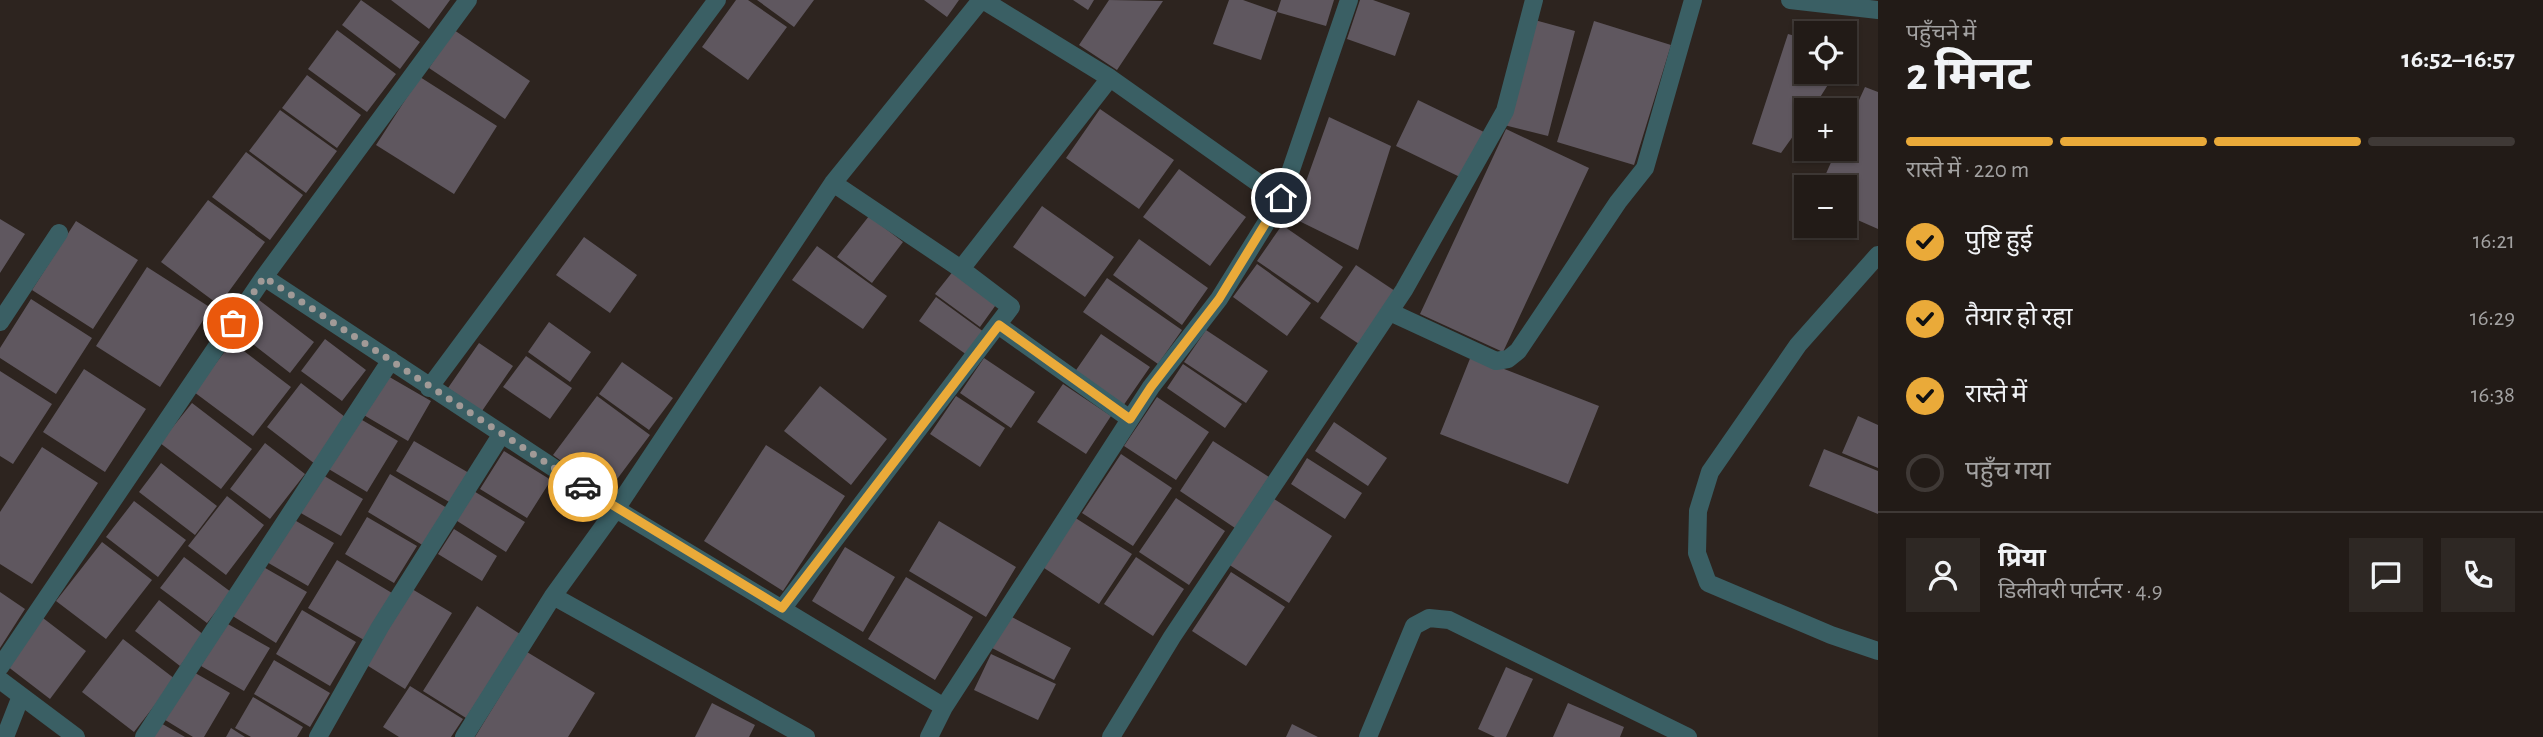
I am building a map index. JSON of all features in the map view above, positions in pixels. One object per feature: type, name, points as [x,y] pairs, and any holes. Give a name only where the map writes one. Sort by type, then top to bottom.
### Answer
[{"type":"street","points":[[0,667],[264,277],[468,0]]},
{"type":"street","points":[[429,388],[717,0]]},
{"type":"street","points":[[464,737],[553,596],[616,509],[833,183],[982,0],[1110,78],[1281,198]]},
{"type":"street","points":[[929,737],[944,707],[1130,419],[1151,387],[1219,299],[1281,198],[1349,0]]},
{"type":"street","points":[[1111,737],[1172,637],[1391,312],[1505,111],[1534,0]]},
{"type":"street","points":[[1391,312],[1496,361],[1508,359],[1518,351],[1618,202],[1645,168],[1693,0]]},
{"type":"street","points":[[1790,0],[1878,10]]},
{"type":"street","points":[[961,269],[1110,78]]},
{"type":"street","points":[[782,608],[1010,311],[1009,303],[833,183]]},
{"type":"street","points":[[0,321],[59,233]]},
{"type":"street","points":[[1878,255],[1798,345],[1710,472],[1698,511],[1697,553],[1708,583],[1831,635],[1878,651]]},
{"type":"street","points":[[264,277],[616,509],[944,707]]},
{"type":"street","points":[[999,325],[1130,419]]},
{"type":"street","points":[[144,737],[391,360]]},
{"type":"street","points":[[318,737],[380,627],[501,435]]},
{"type":"street","points":[[553,596],[807,737]]},
{"type":"street","points":[[1368,737],[1414,626],[1429,618],[1449,620],[1688,737]]},
{"type":"street","points":[[0,680],[76,737]]},
{"type":"street","points":[[5,737],[21,696]]},
{"type":"building","points":[[361,0],[420,42],[400,69],[342,25]]},
{"type":"building","points":[[391,0],[450,0],[429,29]]},
{"type":"building","points":[[736,0],[748,0],[787,27],[748,80],[702,47]]},
{"type":"building","points":[[757,0],[814,0],[794,27]]},
{"type":"building","points":[[924,0],[959,0],[947,17]]},
{"type":"building","points":[[1073,0],[1094,0],[1088,10]]},
{"type":"building","points":[[1109,0],[1163,1],[1117,70],[1079,45]]},
{"type":"building","points":[[1229,0],[1243,0],[1277,12],[1261,60],[1213,44]]},
{"type":"building","points":[[1281,0],[1334,0],[1326,26],[1277,12]]},
{"type":"building","points":[[1360,0],[1373,0],[1410,13],[1395,56],[1347,39]]},
{"type":"building","points":[[1531,19],[1575,31],[1548,136],[1504,125]]},
{"type":"building","points":[[1594,21],[1671,45],[1634,165],[1557,142]]},
{"type":"building","points":[[337,30],[396,74],[367,112],[308,69]]},
{"type":"building","points":[[454,30],[530,81],[505,119],[429,68]]},
{"type":"building","points":[[1788,34],[1794,36],[1794,84],[1828,84],[1820,98],[1794,98],[1794,135],[1781,153],[1752,144]]},
{"type":"building","points":[[307,75],[361,115],[337,148],[282,108]]},
{"type":"building","points":[[420,77],[497,126],[454,194],[376,145]]},
{"type":"building","points":[[1865,87],[1878,92],[1878,229],[1857,220],[1857,175],[1825,175],[1832,161],[1857,161],[1857,105]]},
{"type":"building","points":[[1418,100],[1486,133],[1464,179],[1396,146]]},
{"type":"building","points":[[1100,109],[1174,160],[1139,209],[1066,158]]},
{"type":"building","points":[[280,110],[337,151],[306,193],[249,151]]},
{"type":"building","points":[[1329,117],[1391,146],[1358,250],[1293,218]]},
{"type":"building","points":[[1506,129],[1589,168],[1503,352],[1420,314]]},
{"type":"building","points":[[246,152],[303,195],[270,240],[212,197]]},
{"type":"building","points":[[1179,169],[1246,217],[1210,266],[1143,217]]},
{"type":"building","points":[[208,200],[265,242],[219,305],[161,262]]},
{"type":"building","points":[[1042,206],[1114,257],[1085,297],[1013,247]]},
{"type":"building","points":[[869,216],[903,242],[872,283],[837,257]]},
{"type":"building","points":[[0,219],[25,234],[0,273]]},
{"type":"building","points":[[76,221],[138,260],[93,329],[32,290]]},
{"type":"building","points":[[1282,225],[1343,267],[1318,303],[1257,261]]},
{"type":"building","points":[[584,237],[637,275],[610,313],[556,275]]},
{"type":"building","points":[[1139,239],[1208,288],[1182,325],[1113,275]]},
{"type":"building","points":[[817,246],[887,296],[863,329],[792,280]]},
{"type":"building","points":[[1257,264],[1311,303],[1287,336],[1233,297]]},
{"type":"building","points":[[1356,265],[1395,291],[1359,344],[1320,318]]},
{"type":"building","points":[[147,267],[211,308],[160,387],[96,346]]},
{"type":"building","points":[[954,270],[998,302],[980,327],[935,294]]},
{"type":"building","points":[[1107,278],[1182,330],[1158,364],[1083,312]]},
{"type":"building","points":[[936,297],[984,332],[967,355],[919,321]]},
{"type":"building","points":[[31,299],[92,338],[56,394],[0,358],[0,348]]},
{"type":"building","points":[[259,300],[314,342],[290,373],[236,331]]},
{"type":"building","points":[[549,322],[591,352],[570,382],[528,352]]},
{"type":"building","points":[[1206,330],[1268,371],[1246,403],[1184,362]]},
{"type":"building","points":[[1101,334],[1150,367],[1123,406],[1074,373]]},
{"type":"building","points":[[325,339],[366,370],[342,401],[301,371]]},
{"type":"building","points":[[232,342],[291,387],[253,436],[194,392]]},
{"type":"building","points":[[479,343],[513,366],[482,411],[448,388]]},
{"type":"building","points":[[526,356],[572,388],[550,419],[503,387]]},
{"type":"building","points":[[1471,356],[1599,406],[1568,484],[1440,434]]},
{"type":"building","points":[[984,358],[1035,392],[1011,428],[960,393]]},
{"type":"building","points":[[622,362],[673,398],[649,430],[599,394]]},
{"type":"building","points":[[1183,364],[1242,404],[1225,428],[1167,388]]},
{"type":"building","points":[[84,369],[146,409],[105,472],[43,432]]},
{"type":"building","points":[[0,371],[52,404],[13,464],[0,456]]},
{"type":"building","points":[[386,375],[431,401],[408,441],[362,414]]},
{"type":"building","points":[[301,383],[349,420],[315,464],[267,427]]},
{"type":"building","points":[[1063,384],[1111,416],[1086,454],[1037,422]]},
{"type":"building","points":[[820,386],[887,439],[851,485],[784,431]]},
{"type":"building","points":[[597,396],[650,435],[606,494],[553,455]]},
{"type":"building","points":[[956,396],[1005,428],[980,467],[930,434]]},
{"type":"building","points":[[1157,397],[1209,432],[1176,480],[1124,446]]},
{"type":"building","points":[[192,403],[252,449],[221,489],[160,443]]},
{"type":"building","points":[[1858,416],[1878,425],[1878,468],[1842,453]]},
{"type":"building","points":[[357,417],[398,441],[367,492],[327,468]]},
{"type":"building","points":[[1334,422],[1387,458],[1368,486],[1315,451]]},
{"type":"building","points":[[414,441],[469,473],[451,503],[396,471]]},
{"type":"building","points":[[1213,441],[1269,477],[1235,528],[1180,491]]},
{"type":"building","points":[[265,443],[305,474],[270,519],[230,489]]},
{"type":"building","points":[[766,445],[845,496],[783,591],[704,541]]},
{"type":"building","points":[[42,447],[98,483],[32,584],[0,564],[0,512]]},
{"type":"building","points":[[1824,449],[1878,471],[1878,514],[1809,486]]},
{"type":"building","points":[[504,451],[551,480],[527,518],[480,489]]},
{"type":"building","points":[[1121,454],[1172,488],[1133,546],[1082,513]]},
{"type":"building","points":[[1307,458],[1362,493],[1345,519],[1291,484]]},
{"type":"building","points":[[161,463],[217,506],[195,535],[139,492]]},
{"type":"building","points":[[321,474],[363,499],[341,536],[299,512]]},
{"type":"building","points":[[390,474],[447,508],[424,546],[368,512]]},
{"type":"building","points":[[472,490],[525,522],[506,552],[454,519]]},
{"type":"building","points":[[227,496],[264,525],[226,575],[188,546]]},
{"type":"building","points":[[1271,497],[1332,536],[1289,603],[1228,564]]},
{"type":"building","points":[[1176,498],[1225,531],[1189,585],[1139,552]]},
{"type":"building","points":[[134,501],[186,540],[158,577],[106,537]]},
{"type":"building","points":[[367,517],[417,546],[394,583],[345,554]]},
{"type":"building","points":[[1074,517],[1132,554],[1099,604],[1041,566]]},
{"type":"building","points":[[291,518],[334,543],[308,586],[265,561]]},
{"type":"building","points":[[939,521],[1016,567],[986,617],[909,571]]},
{"type":"building","points":[[454,529],[497,556],[482,581],[438,554]]},
{"type":"building","points":[[102,542],[152,580],[106,639],[56,601]]},
{"type":"building","points":[[845,547],[895,577],[863,632],[812,601]]},
{"type":"building","points":[[184,557],[231,592],[207,623],[160,588]]},
{"type":"building","points":[[1136,557],[1184,589],[1153,636],[1104,604]]},
{"type":"building","points":[[337,560],[392,593],[364,640],[308,608]]},
{"type":"building","points":[[260,565],[307,592],[276,643],[231,615]]},
{"type":"building","points":[[1231,572],[1285,607],[1246,666],[1192,631]]},
{"type":"building","points":[[906,577],[973,617],[935,680],[868,639]]},
{"type":"building","points":[[412,589],[452,613],[405,689],[365,664]]},
{"type":"building","points":[[0,592],[25,609],[0,648]]},
{"type":"building","points":[[159,600],[204,635],[180,666],[135,631]]},
{"type":"building","points":[[477,606],[520,634],[466,718],[423,691]]},
{"type":"building","points":[[302,610],[356,642],[330,686],[276,654]]},
{"type":"building","points":[[1008,615],[1071,648],[1054,680],[992,648]]},
{"type":"building","points":[[43,618],[86,651],[50,699],[7,666]]},
{"type":"building","points":[[226,623],[270,648],[244,691],[201,666]]},
{"type":"building","points":[[123,639],[175,679],[134,732],[82,692]]},
{"type":"building","points":[[527,652],[595,693],[568,737],[475,737]]},
{"type":"building","points":[[991,654],[1056,684],[1038,720],[974,690]]},
{"type":"building","points":[[274,660],[330,693],[310,727],[254,694]]},
{"type":"building","points":[[1506,667],[1533,679],[1506,737],[1495,737],[1478,729]]},
{"type":"building","points":[[190,670],[230,693],[204,737],[193,737],[162,718]]},
{"type":"building","points":[[410,686],[463,719],[451,737],[399,737],[383,727]]},
{"type":"building","points":[[253,697],[303,727],[297,737],[251,737],[235,728]]},
{"type":"building","points":[[712,703],[755,725],[749,737],[695,737]]},
{"type":"building","points":[[1568,703],[1624,727],[1620,737],[1553,737]]},
{"type":"building","points":[[159,722],[185,737],[150,737]]},
{"type":"building","points":[[1292,724],[1318,737],[1286,737]]},
{"type":"building","points":[[231,728],[245,737],[226,737]]},
{"type":"way so far","points":[[233,323],[264,277],[583,487]]},
{"type":"route","points":[[583,487],[782,608],[999,325],[1130,419],[1151,387],[1219,299],[1281,198]]}]
